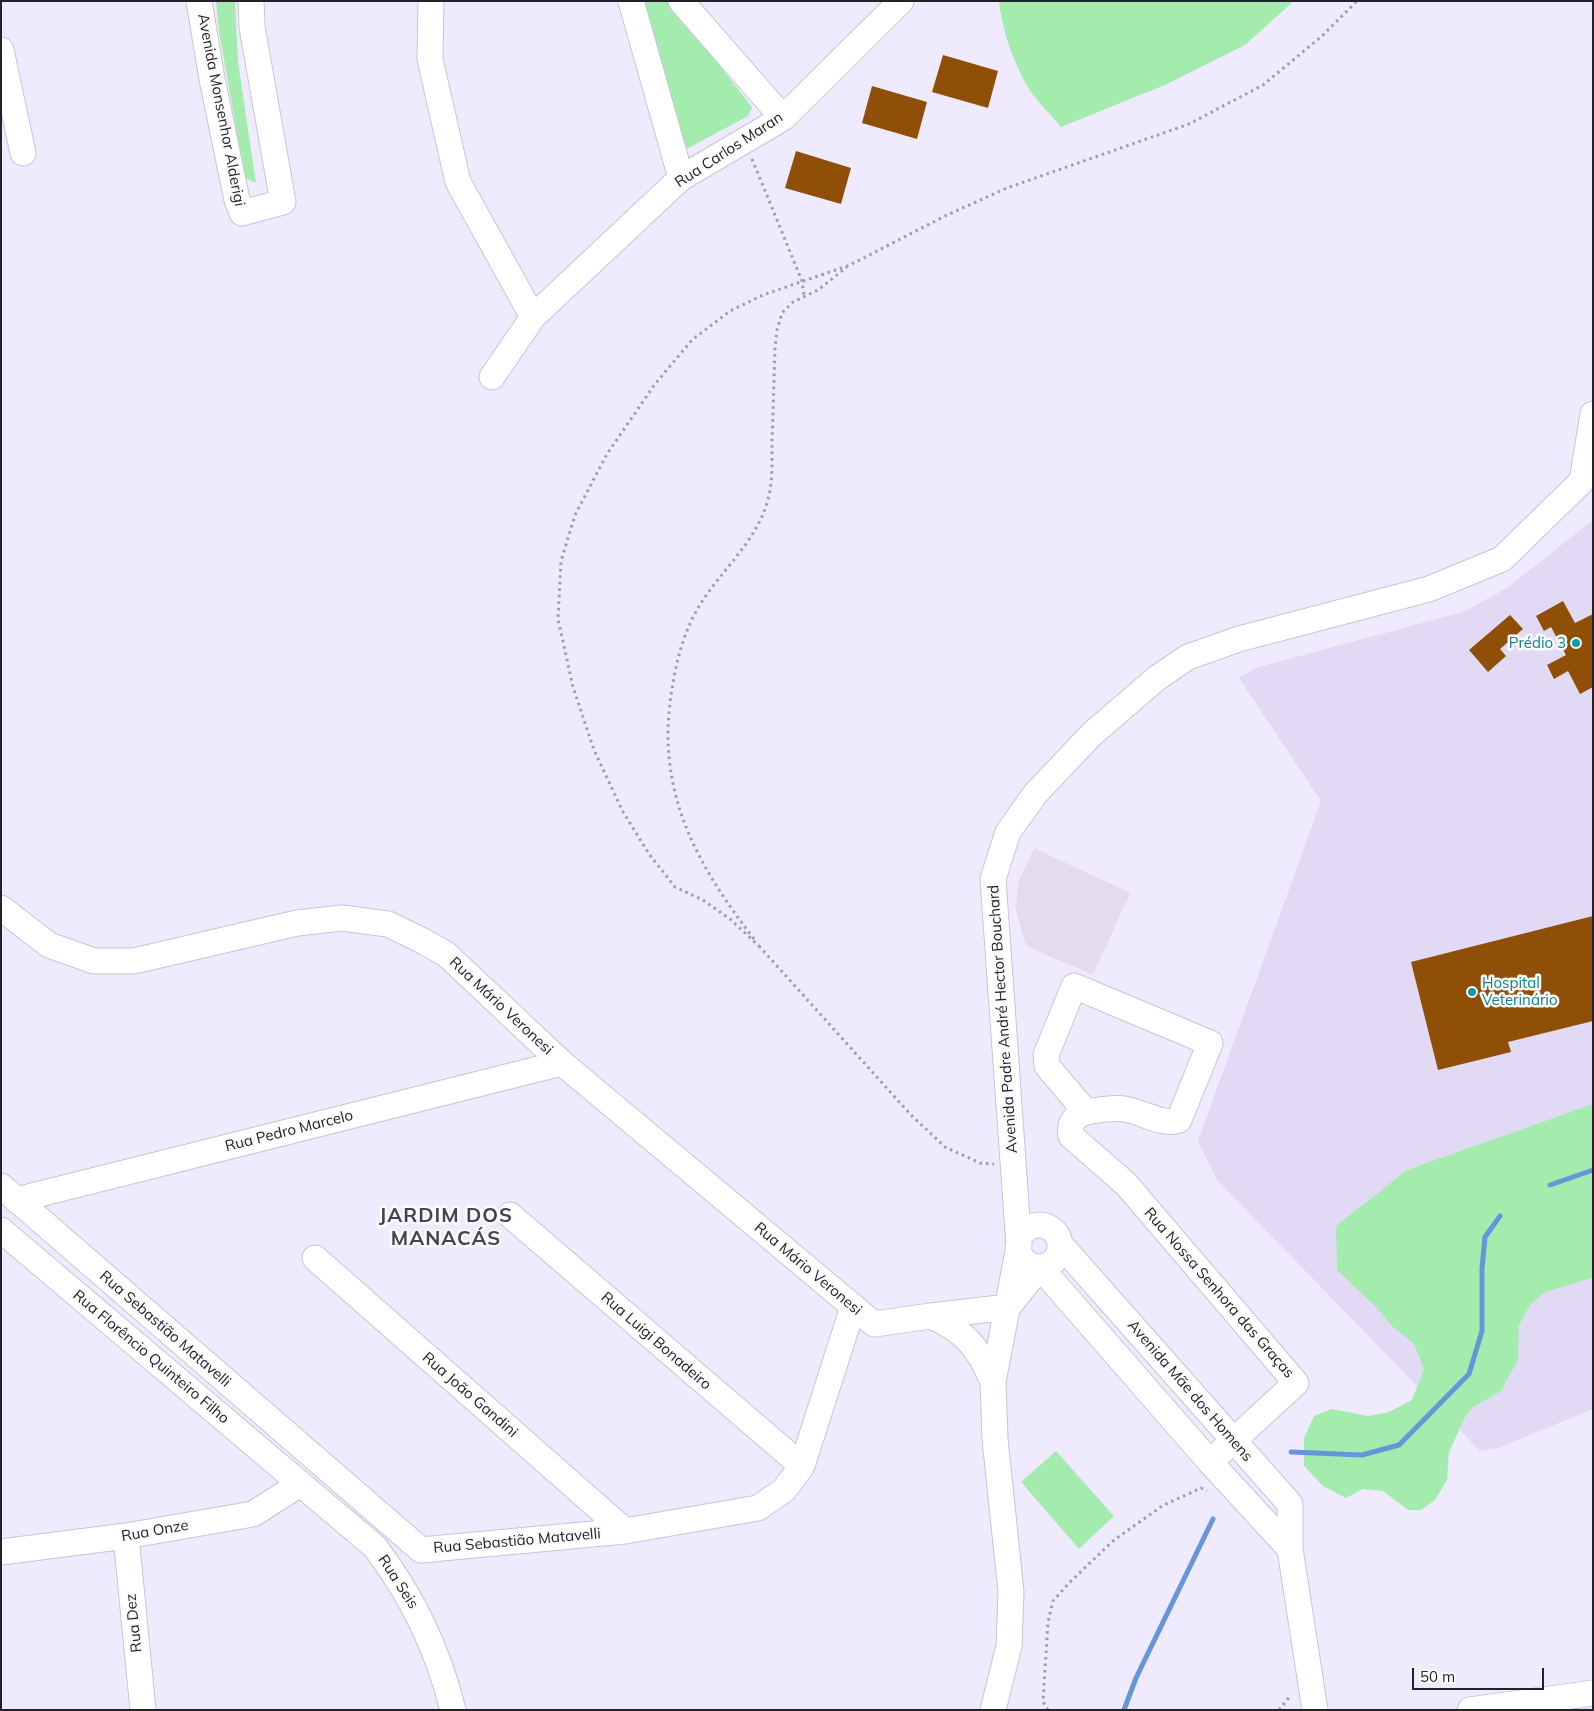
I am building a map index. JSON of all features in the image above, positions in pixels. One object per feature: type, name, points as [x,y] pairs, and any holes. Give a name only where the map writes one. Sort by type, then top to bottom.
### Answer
[{"type":"street","name":"Avenida Monsenhor Alderigi","points":[[199,1],[212,80],[237,200],[242,214],[284,202],[252,27],[251,1]]},
{"type":"street","points":[[431,1],[430,59],[458,182],[533,317]]},
{"type":"street","points":[[631,1],[681,178]]},
{"type":"street","points":[[681,1],[783,118]]},
{"type":"street","name":"Rua Carlos Maran","points":[[492,378],[533,317],[681,178],[783,118],[901,1]]},
{"type":"street","points":[[1,50],[23,153]]},
{"type":"street","name":"Avenida Padre André Hector Bouchard","points":[[1019,1246],[993,879],[1008,832],[1036,792],[1092,734],[1158,678],[1188,657],[1239,638],[1429,590],[1502,559],[1587,479],[1593,414]]},
{"type":"street","name":"Rua Mário Veronesi","points":[[1,908],[49,945],[94,961],[134,961],[296,924],[342,918],[388,924],[446,954],[562,1063],[874,1324],[1008,1307]]},
{"type":"street","points":[[1074,986],[1210,1043],[1179,1120],[1171,1123],[1125,1109],[1105,1108],[1086,1112],[1045,1061],[1074,986]]},
{"type":"street","name":"Rua Pedro Marcelo","points":[[8,1193],[562,1063]]},
{"type":"street","name":"Rua Nossa Senhora das Graças","points":[[1086,1112],[1074,1117],[1070,1126],[1072,1136],[1126,1184],[1296,1382],[1234,1441]]},
{"type":"street","points":[[1016,1190],[1029,1211],[1042,1225],[1054,1232],[1060,1244],[1057,1257],[1047,1266],[1040,1267],[1027,1263],[1020,1253],[1019,1246]]},
{"type":"street","name":"Rua Sebastião Matavelli","points":[[8,1193],[422,1550],[625,1531],[758,1508],[784,1490],[802,1466],[853,1307]]},
{"type":"street","name":"Rua Luigi Bonadeiro","points":[[510,1216],[802,1466]]},
{"type":"street","points":[[993,1710],[1009,1646],[1011,1592],[995,1438],[993,1382],[1019,1246],[1024,1233],[1029,1229],[1042,1225]]},
{"type":"street","name":"Rua Florêncio Quinteiro Filho","points":[[1,1230],[300,1484]]},
{"type":"street","name":"Avenida Mãe dos Homens","points":[[1060,1244],[1290,1504],[1290,1549],[1315,1710]]},
{"type":"street","name":"Rua João Gandini","points":[[315,1258],[625,1531]]},
{"type":"street","points":[[1008,1307],[1040,1267]]},
{"type":"street","name":"Avenida Mãe dos Homens","points":[[1040,1267],[1210,1462],[1290,1549]]},
{"type":"street","points":[[931,1316],[950,1325],[966,1337],[982,1356],[993,1382]]},
{"type":"street","points":[[1210,1462],[1234,1441]]},
{"type":"street","name":"Rua Onze","points":[[1,1552],[126,1536],[253,1514],[300,1484]]},
{"type":"street","name":"Rua Seis","points":[[300,1484],[375,1547],[392,1570],[413,1604],[436,1651],[453,1710]]},
{"type":"street","name":"Rua Dez","points":[[126,1536],[143,1710]]},
{"type":"street","points":[[1470,1710],[1593,1693]]},
{"type":"path","points":[[760,947],[730,919],[703,900],[675,887],[649,854],[622,810],[594,750],[573,687],[558,619],[561,561],[574,515],[607,454],[655,384],[692,340],[730,311],[763,295],[850,265],[945,216],[1007,188],[1189,124],[1255,89],[1322,36],[1357,1]]},
{"type":"path","points":[[745,142],[802,281],[804,296]]},
{"type":"path","points":[[850,265],[818,290],[793,302],[782,312],[777,330],[771,476],[767,503],[756,528],[696,611],[676,661],[668,709],[668,761],[678,807],[698,854],[724,900],[760,947],[911,1115],[945,1147],[980,1163],[1014,1166]]},
{"type":"path","points":[[1048,1710],[1042,1702],[1048,1622],[1053,1601],[1068,1583],[1114,1540],[1162,1506],[1202,1488],[1209,1492]]},
{"type":"path","points":[[1279,1710],[1292,1694],[1291,1685]]},
{"type":"shaded area","points":[[1593,520],[1593,1409],[1498,1448],[1480,1451],[1217,1180],[1198,1141],[1321,801],[1239,678],[1255,668],[1463,612],[1507,588]]},
{"type":"shaded area","points":[[1034,848],[1130,893],[1093,975],[1026,946],[1016,911],[1018,883]]},
{"type":"green space","points":[[216,1],[235,1],[238,62],[256,183],[245,178],[219,32]]},
{"type":"green space","points":[[642,1],[669,1],[752,107],[748,116],[685,150]]},
{"type":"green space","points":[[999,1],[1294,1],[1245,45],[1165,85],[1061,127],[1034,96],[1025,82],[1006,36]]},
{"type":"green space","points":[[1593,1104],[1593,1278],[1545,1292],[1530,1305],[1519,1325],[1518,1360],[1501,1391],[1473,1407],[1465,1417],[1449,1452],[1447,1480],[1435,1500],[1421,1510],[1408,1510],[1383,1491],[1363,1489],[1346,1498],[1323,1486],[1304,1466],[1304,1438],[1314,1416],[1332,1409],[1368,1416],[1389,1412],[1412,1400],[1424,1369],[1414,1344],[1392,1326],[1376,1307],[1337,1270],[1336,1226],[1407,1170]]},
{"type":"green space","points":[[1056,1451],[1114,1516],[1079,1549],[1021,1482]]},
{"type":"building","points":[[943,55],[998,71],[988,108],[932,92]]},
{"type":"building","points":[[872,86],[927,102],[917,139],[862,123]]},
{"type":"building","points":[[796,151],[851,168],[841,204],[785,188]]},
{"type":"building","name":"Prédio 3","points":[[1563,601],[1575,623],[1593,614],[1593,687],[1580,694],[1568,671],[1554,679],[1547,665],[1566,655],[1551,627],[1544,631],[1536,616]]},
{"type":"building","points":[[1510,615],[1523,629],[1500,649],[1506,656],[1488,672],[1469,650]]},
{"type":"building","name":"Hospital Veterinário","points":[[1593,916],[1593,1021],[1508,1042],[1511,1052],[1438,1070],[1411,962]]},
{"type":"waterway","points":[[1550,1185],[1593,1170]]},
{"type":"waterway","points":[[1291,1452],[1362,1455],[1399,1445],[1469,1374],[1482,1331],[1482,1268],[1485,1237],[1500,1216]]},
{"type":"waterway","points":[[1124,1710],[1136,1678],[1213,1519]]},
{"type":"place","name":"Prédio 3","points":[[1576,643]]},
{"type":"place","name":"Hospital Veterinário","points":[[1472,992]]},
{"type":"district","name":"JARDIM DOS MANACÁS","points":[[446,1228]]}]
